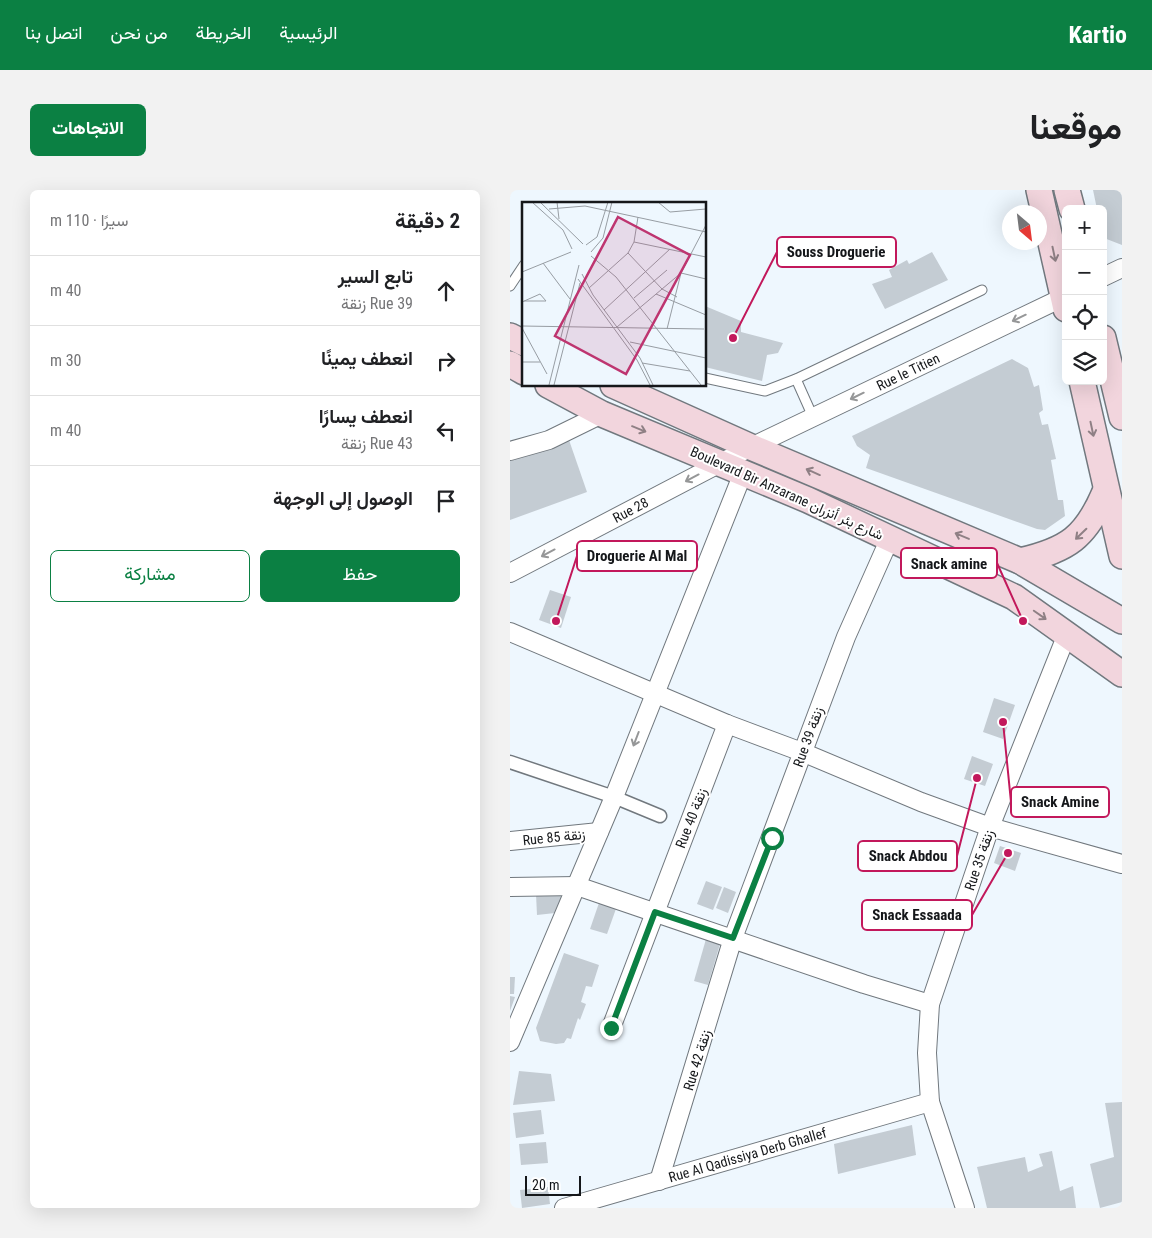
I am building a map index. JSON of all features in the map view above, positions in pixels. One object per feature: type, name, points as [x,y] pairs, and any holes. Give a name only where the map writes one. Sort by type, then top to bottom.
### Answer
[{"type":"main road","points":[[1039,190],[1064,295]]},
{"type":"main road","points":[[1067,190],[1071,205]]},
{"type":"main road","points":[[510,336],[522,342]]},
{"type":"main road","points":[[1103,340],[1122,418]]},
{"type":"main road","points":[[510,364],[522,371]]},
{"type":"main road","points":[[1083,385],[1122,556]]},
{"type":"main road","name":"Boulevard Bir Anzarane شارع بئر أنزران","points":[[550,386],[602,414],[744,473],[890,538],[1014,597],[1122,674]]},
{"type":"main road","name":"Boulevard Bir Anzarane شارع بئر أنزران","points":[[615,386],[1020,561],[1122,621]]},
{"type":"main road","points":[[1020,561],[1052,553],[1076,539],[1090,524],[1106,492]]},
{"type":"street","points":[[1107,276],[1122,268]]},
{"type":"street","name":"Rue le Titien","points":[[751,446],[1062,301]]},
{"type":"street","points":[[510,451],[550,440],[602,414]]},
{"type":"street","name":"Rue 28","points":[[510,573],[751,446]]},
{"type":"street","points":[[510,1042],[614,797],[744,473]]},
{"type":"street","name":"Rue 39 زنقة","points":[[733,938],[846,636],[890,538]]},
{"type":"street","points":[[510,632],[654,694],[802,752],[921,802],[990,827],[1122,864]]},
{"type":"street","name":"Rue 35 زنقة","points":[[965,1208],[930,1102],[927,1053],[930,1004],[990,827],[1066,634]]},
{"type":"street","name":"Rue 40 زنقة","points":[[611,1028],[727,724]]},
{"type":"street","points":[[510,762],[614,797],[660,816]]},
{"type":"street","name":"Rue 85 زنقة","points":[[510,841],[599,832]]},
{"type":"street","points":[[510,887],[576,886],[864,984],[930,1004]]},
{"type":"street","name":"Rue 42 زنقة","points":[[659,1181],[733,938]]},
{"type":"street","name":"Rue Al Qadissiya Derb Ghallef","points":[[564,1208],[930,1102]]},
{"type":"lane","points":[[510,286],[522,268]]},
{"type":"lane","points":[[706,378],[765,391],[796,379],[982,290]]},
{"type":"lane","points":[[796,379],[813,417]]},
{"type":"building","points":[[1093,190],[1122,190],[1122,245],[1107,239],[1107,205],[1096,205]]},
{"type":"building","points":[[932,252],[948,280],[885,309],[872,284],[892,277],[889,270],[907,260],[909,264]]},
{"type":"building","points":[[706,306],[741,321],[741,332],[783,343],[778,353],[767,355],[762,381],[706,367]]},
{"type":"building","points":[[1012,359],[1028,368],[1034,387],[1039,385],[1043,410],[1039,413],[1042,425],[1048,424],[1056,459],[1051,460],[1058,500],[1063,500],[1065,516],[1045,530],[1037,529],[866,468],[870,455],[857,446],[852,436]]},
{"type":"building","points":[[569,440],[587,492],[510,520],[510,460]]},
{"type":"building","points":[[550,590],[571,597],[561,628],[539,620]]},
{"type":"building","points":[[994,698],[1015,705],[1003,739],[983,732]]},
{"type":"building","points":[[972,756],[993,764],[985,786],[964,779]]},
{"type":"building","points":[[1000,846],[1021,853],[1015,871],[994,863]]},
{"type":"building","points":[[706,881],[722,887],[713,910],[697,904]]},
{"type":"building","points":[[724,887],[736,892],[728,913],[716,908]]},
{"type":"building","points":[[565,892],[555,913],[537,915],[536,894]]},
{"type":"building","points":[[600,900],[617,906],[607,934],[590,929]]},
{"type":"building","points":[[706,939],[720,944],[708,985],[694,981]]},
{"type":"building","points":[[564,953],[599,965],[592,987],[586,986],[581,1002],[586,1004],[580,1020],[578,1018],[571,1039],[567,1038],[564,1043],[556,1044],[540,1041],[536,1028]]},
{"type":"building","points":[[510,977],[515,977],[514,994],[510,994]]},
{"type":"building","points":[[510,996],[515,997],[510,1011]]},
{"type":"building","points":[[519,1071],[551,1074],[555,1101],[513,1105]]},
{"type":"building","points":[[1122,1102],[1122,1202],[1100,1208],[1090,1164],[1114,1157],[1105,1103]]},
{"type":"building","points":[[541,1110],[544,1134],[516,1138],[513,1113]]},
{"type":"building","points":[[912,1125],[916,1155],[838,1174],[834,1144]]},
{"type":"building","points":[[546,1142],[548,1163],[521,1165],[519,1144]]},
{"type":"building","points":[[1052,1151],[1060,1191],[1073,1186],[1076,1208],[987,1208],[977,1167],[1025,1157],[1028,1172],[1043,1166],[1039,1154]]},
{"type":"building","points":[[548,1187],[550,1204],[522,1208],[520,1190]]},
{"type":"place","name":"Souss Droguerie","points":[[733,338]]},
{"type":"place","name":"Droguerie Al Mal","points":[[556,621]]},
{"type":"place","name":"Snack amine","points":[[1023,621]]},
{"type":"place","name":"Snack Amine","points":[[1003,722]]},
{"type":"place","name":"Snack Abdou","points":[[977,778]]},
{"type":"place","name":"Snack Essaada","points":[[1008,853]]},
{"type":"route","points":[[611,1028],[655,912],[733,938],[772,838]]}]
